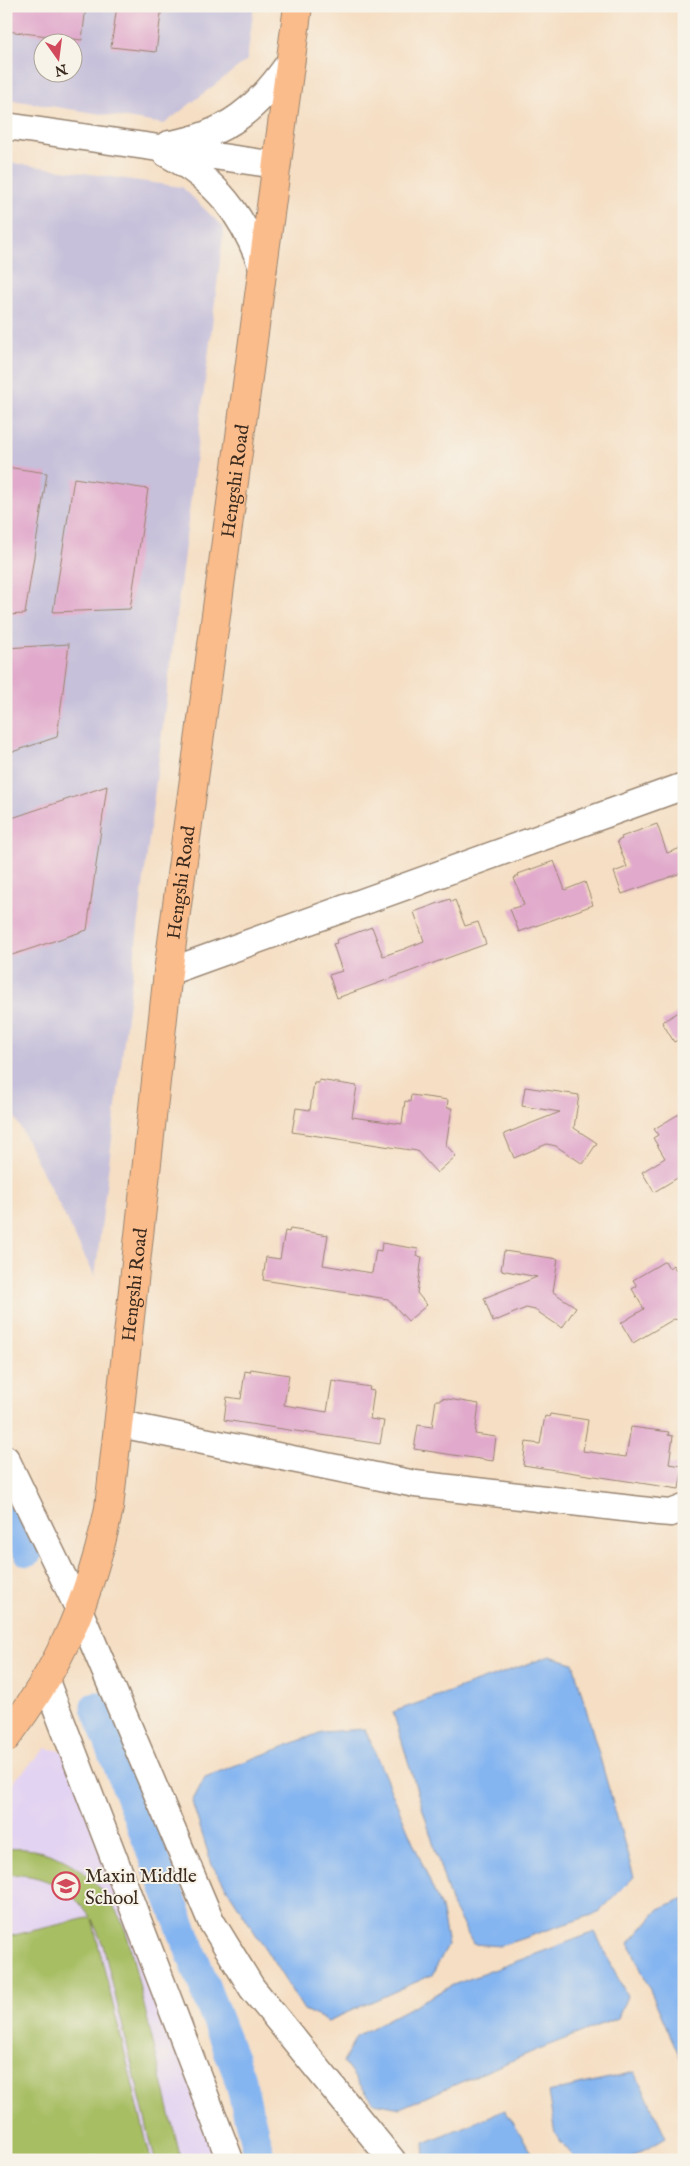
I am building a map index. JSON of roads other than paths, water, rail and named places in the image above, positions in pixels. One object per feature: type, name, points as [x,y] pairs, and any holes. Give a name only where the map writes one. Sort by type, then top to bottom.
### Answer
[{"type":"main road","name":"Hengshi Road","points":[[6,1738],[46,1681],[80,1612],[102,1543],[109,1508],[120,1424],[168,972],[264,270],[298,6]]},
{"type":"street","points":[[154,147],[187,142],[219,130],[248,112],[272,88],[291,60]]},
{"type":"street","points":[[6,126],[277,165]]},
{"type":"street","points":[[154,147],[184,162],[211,184],[234,209],[252,238],[264,270]]},
{"type":"street","points":[[168,972],[684,786]]},
{"type":"street","points":[[120,1424],[415,1484],[664,1513],[671,1513],[684,1508]]},
{"type":"street","points":[[6,1459],[80,1612],[195,1889],[224,1944],[252,1988],[392,2160]]},
{"type":"street","points":[[46,1681],[230,2160]]},
{"type":"water","points":[[550,1656],[573,1663],[634,1877],[598,1913],[500,1946],[473,1944],[452,1905],[393,1712]]},
{"type":"water","points":[[365,1729],[441,1908],[448,1945],[432,1975],[328,2021],[304,2010],[212,1865],[192,1802],[205,1777],[322,1732]]},
{"type":"water","points":[[684,1898],[684,2066],[629,1943],[659,1909]]},
{"type":"water","points":[[595,1932],[627,1996],[618,2018],[400,2108],[374,2103],[343,2062],[356,2036],[453,1985]]},
{"type":"water","points":[[635,2072],[666,2137],[627,2160],[576,2160],[555,2134],[548,2092]]},
{"type":"water","points":[[505,2110],[533,2154],[534,2160],[425,2159],[424,2143]]},
{"type":"waterway","points":[[6,1510],[28,1551]]},
{"type":"waterway","points":[[96,1707],[239,2076],[260,2160]]},
{"type":"place","name":"Maxin Middle School","points":[[66,1886]]}]
